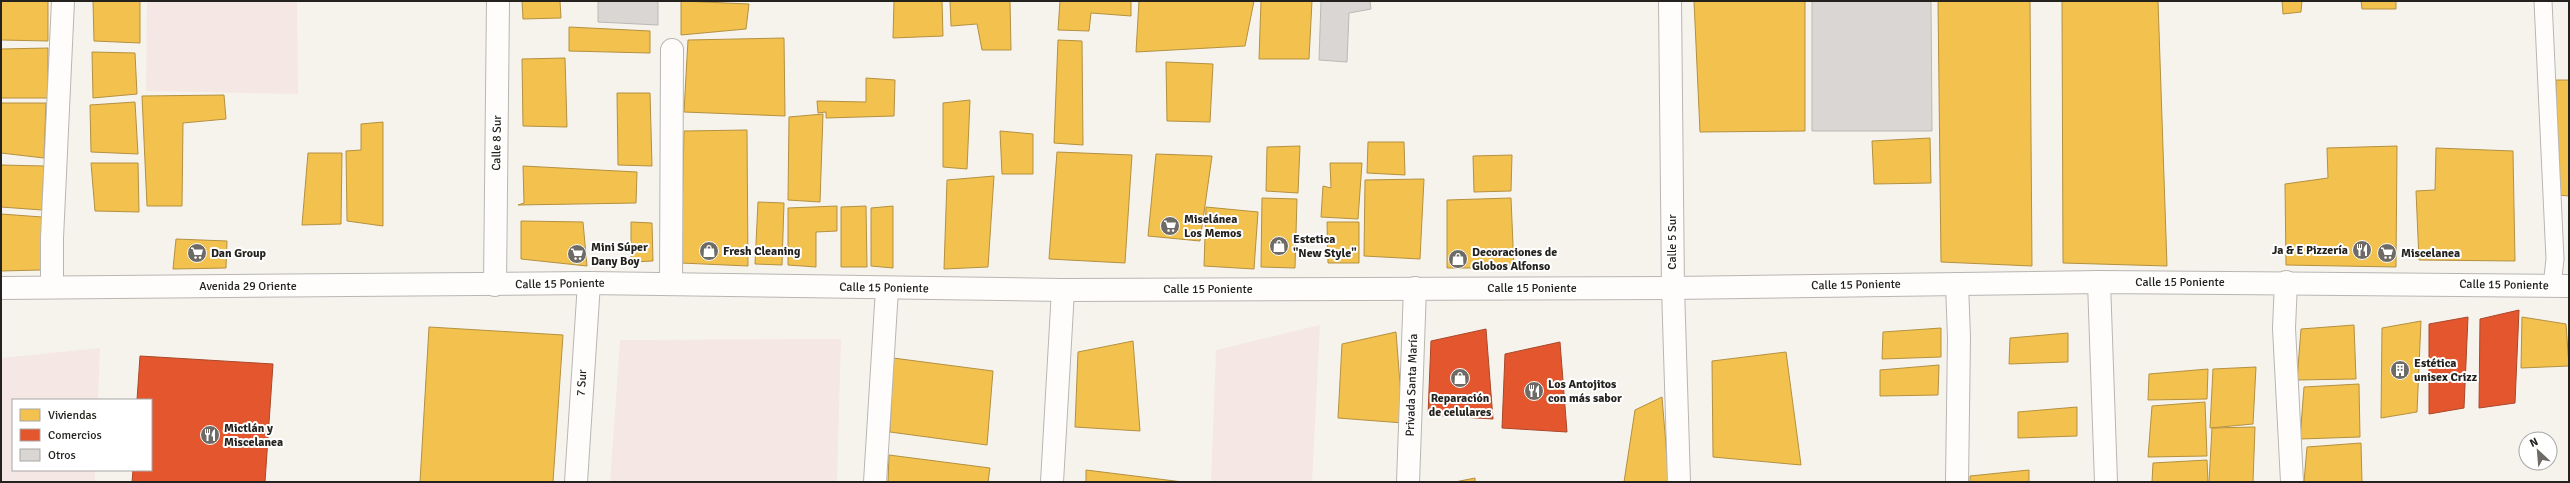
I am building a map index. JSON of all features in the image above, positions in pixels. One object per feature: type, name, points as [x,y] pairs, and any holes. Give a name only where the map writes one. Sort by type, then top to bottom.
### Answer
[{"type":"street","points":[[52,287],[52,230],[63,1]]},
{"type":"street","name":"Calle 8 Sur","points":[[495,285],[498,1]]},
{"type":"street","name":"Calle 5 Sur","points":[[1670,1],[1672,288],[1679,482]]},
{"type":"street","points":[[671,284],[672,50]]},
{"type":"street","points":[[2099,282],[2106,482]]},
{"type":"street","name":"Calle 15 Poniente","points":[[495,285],[589,283],[1063,290],[1672,288],[2099,282],[2286,282],[2561,286]]},
{"type":"street","points":[[2286,282],[2284,328],[2292,482]]},
{"type":"street","name":"7 Sur","points":[[576,482],[589,283]]},
{"type":"street","points":[[1957,284],[1959,338],[1958,482]]},
{"type":"street","name":"Avenida 29 Oriente","points":[[1,288],[495,285]]},
{"type":"street","points":[[875,482],[887,288]]},
{"type":"street","name":"Privada Santa María","points":[[1408,482],[1415,288]]},
{"type":"street","points":[[1052,482],[1063,290]]},
{"type":"lane","points":[[2543,1],[2554,259],[2561,286]]},
{"type":"shaded area","points":[[147,1],[297,1],[298,94],[146,91]]},
{"type":"shaded area","points":[[1320,325],[1312,482],[1211,482],[1216,350]]},
{"type":"shaded area","points":[[841,339],[837,482],[610,482],[620,340]]},
{"type":"shaded area","points":[[100,348],[98,399],[12,399],[12,471],[95,471],[95,482],[1,482],[1,358]]},
{"type":"building: Viviendas","points":[[1,1],[48,1],[48,41],[1,40]]},
{"type":"building: Viviendas","points":[[93,1],[140,1],[140,43],[94,41]]},
{"type":"building: Viviendas","points":[[522,1],[560,1],[561,18],[523,19]]},
{"type":"building: Viviendas","points":[[681,1],[749,4],[746,29],[681,35]]},
{"type":"building: Viviendas","points":[[894,1],[942,1],[943,36],[893,38]]},
{"type":"building: Viviendas","points":[[950,1],[1010,1],[1011,50],[982,50],[977,24],[951,26]]},
{"type":"building: Viviendas","points":[[1060,1],[1131,1],[1131,16],[1091,13],[1089,31],[1058,30]]},
{"type":"building: Viviendas","points":[[1139,1],[1254,1],[1245,46],[1136,52]]},
{"type":"building: Viviendas","points":[[1261,1],[1312,1],[1309,59],[1259,59]]},
{"type":"building: Viviendas","points":[[1694,1],[1805,1],[1805,131],[1700,132]]},
{"type":"building: Viviendas","points":[[1938,1],[2030,1],[2032,266],[1941,262]]},
{"type":"building: Viviendas","points":[[2062,1],[2158,1],[2167,266],[2063,263]]},
{"type":"building: Viviendas","points":[[2282,1],[2302,1],[2301,12],[2283,14]]},
{"type":"building: Viviendas","points":[[2361,1],[2396,1],[2396,9],[2362,9]]},
{"type":"building: Viviendas","points":[[569,27],[650,31],[650,53],[569,51]]},
{"type":"building: Viviendas","points":[[784,38],[785,116],[684,112],[688,40]]},
{"type":"building: Viviendas","points":[[1058,40],[1082,41],[1083,145],[1054,143]]},
{"type":"building: Viviendas","points":[[48,48],[48,98],[1,98],[1,49]]},
{"type":"building: Viviendas","points":[[92,52],[135,53],[137,94],[93,98]]},
{"type":"building: Viviendas","points":[[565,58],[567,127],[523,126],[522,59]]},
{"type":"building: Viviendas","points":[[1166,62],[1213,64],[1210,122],[1167,121]]},
{"type":"building: Viviendas","points":[[866,78],[895,80],[894,116],[826,118],[826,112],[818,113],[817,101],[866,102]]},
{"type":"building: Viviendas","points":[[2556,80],[2569,80],[2569,196],[2557,195]]},
{"type":"building: Viviendas","points":[[617,93],[650,93],[652,166],[618,165]]},
{"type":"building: Viviendas","points":[[224,95],[226,119],[183,123],[182,206],[147,206],[142,96]]},
{"type":"building: Viviendas","points":[[970,100],[967,169],[943,167],[943,103]]},
{"type":"building: Viviendas","points":[[135,102],[138,154],[91,152],[90,105]]},
{"type":"building: Viviendas","points":[[1,103],[46,103],[44,158],[1,153]]},
{"type":"building: Viviendas","points":[[823,114],[820,202],[788,200],[789,117]]},
{"type":"building: Viviendas","points":[[383,122],[383,226],[347,221],[346,151],[361,150],[361,124]]},
{"type":"building: Viviendas","points":[[747,130],[748,266],[681,263],[684,131]]},
{"type":"building: Viviendas","points":[[1000,131],[1033,134],[1033,174],[1002,174]]},
{"type":"building: Viviendas","points":[[1930,138],[1931,183],[1874,184],[1872,141]]},
{"type":"building: Viviendas","points":[[1368,142],[1404,142],[1405,175],[1367,173]]},
{"type":"building: Viviendas","points":[[1300,146],[1298,193],[1266,191],[1267,147]]},
{"type":"building: Viviendas","points":[[2397,146],[2396,267],[2286,265],[2285,184],[2328,178],[2327,148]]},
{"type":"building: Viviendas","points":[[2436,148],[2513,151],[2515,261],[2419,260],[2416,191],[2435,190]]},
{"type":"building: Viviendas","points":[[1057,152],[1132,155],[1125,263],[1049,259]]},
{"type":"building: Viviendas","points":[[308,153],[342,153],[341,224],[302,225]]},
{"type":"building: Viviendas","points":[[1156,154],[1212,156],[1200,241],[1148,236]]},
{"type":"building: Viviendas","points":[[1512,155],[1511,191],[1474,192],[1473,156]]},
{"type":"building: Viviendas","points":[[91,163],[138,163],[139,212],[95,211]]},
{"type":"building: Viviendas","points":[[1330,163],[1362,163],[1358,219],[1321,217],[1323,186],[1331,188]]},
{"type":"building: Viviendas","points":[[1,165],[44,166],[42,210],[1,207]]},
{"type":"building: Viviendas","points":[[523,166],[637,172],[636,203],[518,205],[524,203]]},
{"type":"building: Viviendas","points":[[994,176],[988,267],[944,269],[947,180]]},
{"type":"building: Viviendas","points":[[1424,179],[1420,259],[1364,256],[1365,180]]},
{"type":"building: Viviendas","points":[[1262,198],[1297,199],[1295,268],[1261,267]]},
{"type":"building: Viviendas","points":[[1511,198],[1514,268],[1447,268],[1447,200]]},
{"type":"building: Viviendas","points":[[758,202],[784,203],[782,265],[755,264]]},
{"type":"building: Viviendas","points":[[837,206],[837,231],[816,232],[816,267],[788,265],[788,208]]},
{"type":"building: Viviendas","points":[[866,206],[867,267],[841,267],[841,207]]},
{"type":"building: Viviendas","points":[[893,206],[893,268],[871,266],[871,208]]},
{"type":"building: Viviendas","points":[[1206,207],[1258,212],[1254,269],[1204,266]]},
{"type":"building: Viviendas","points":[[1,214],[42,217],[41,270],[1,271]]},
{"type":"building: Viviendas","points":[[521,221],[583,222],[587,266],[521,259]]},
{"type":"building: Viviendas","points":[[631,222],[652,223],[653,261],[631,262]]},
{"type":"building: Viviendas","points":[[1327,222],[1359,222],[1359,263],[1328,263]]},
{"type":"building: Viviendas","points":[[176,239],[227,241],[226,268],[173,269]]},
{"type":"building: Viviendas","points":[[2522,317],[2566,324],[2569,366],[2521,368]]},
{"type":"building: Viviendas","name":"Estética unisex Crizz","points":[[2421,321],[2417,412],[2381,418],[2382,328]]},
{"type":"building: Viviendas","points":[[2354,325],[2356,379],[2297,380],[2301,329]]},
{"type":"building: Viviendas","points":[[429,327],[563,335],[553,482],[420,482]]},
{"type":"building: Viviendas","points":[[1941,328],[1941,357],[1882,359],[1883,332]]},
{"type":"building: Viviendas","points":[[1396,332],[1403,423],[1338,418],[1342,344]]},
{"type":"building: Viviendas","points":[[2068,333],[2068,362],[2009,364],[2010,338]]},
{"type":"building: Viviendas","points":[[1133,341],[1140,431],[1075,427],[1078,352]]},
{"type":"building: Viviendas","points":[[1786,352],[1801,465],[1713,457],[1712,361]]},
{"type":"building: Viviendas","points":[[893,358],[993,371],[987,445],[890,432]]},
{"type":"building: Viviendas","points":[[1939,365],[1938,395],[1880,396],[1880,370]]},
{"type":"building: Viviendas","points":[[2256,367],[2253,424],[2210,428],[2213,369]]},
{"type":"building: Viviendas","points":[[2208,369],[2207,399],[2148,400],[2149,374]]},
{"type":"building: Viviendas","points":[[2359,384],[2360,437],[2300,439],[2304,387]]},
{"type":"building: Viviendas","points":[[1662,397],[1669,482],[1624,482],[1635,410]]},
{"type":"building: Viviendas","points":[[2205,402],[2207,456],[2148,457],[2152,406]]},
{"type":"building: Viviendas","points":[[2077,407],[2077,436],[2018,438],[2018,412]]},
{"type":"building: Viviendas","points":[[2255,427],[2253,482],[2209,482],[2212,428]]},
{"type":"building: Viviendas","points":[[2361,443],[2362,482],[2304,482],[2307,447]]},
{"type":"building: Viviendas","points":[[889,455],[990,468],[988,482],[888,482]]},
{"type":"building: Viviendas","points":[[2207,460],[2208,482],[2152,482],[2153,463]]},
{"type":"building: Viviendas","points":[[1086,470],[1183,482],[1086,482]]},
{"type":"building: Viviendas","points":[[2029,470],[2029,482],[1970,482],[1970,476]]},
{"type":"building: Viviendas","points":[[1475,478],[1475,482],[1455,482]]},
{"type":"building: Comercios","name":"Estética unisex Crizz","points":[[2519,310],[2515,403],[2479,408],[2480,319]]},
{"type":"building: Comercios","name":"Estética unisex Crizz","points":[[2468,317],[2464,408],[2429,414],[2429,324]]},
{"type":"building: Comercios","name":"Reparación de celulares","points":[[1486,329],[1493,419],[1428,415],[1431,341]]},
{"type":"building: Comercios","name":"Los Antojitos con más sabor","points":[[1560,342],[1567,432],[1502,428],[1505,354]]},
{"type":"building: Comercios","name":"Mictlán y Miscelanea","points":[[140,356],[273,364],[265,482],[132,482],[133,471],[152,471],[152,399],[137,399]]},
{"type":"building: Otros","points":[[598,1],[658,1],[658,25],[598,22]]},
{"type":"building: Otros","points":[[1321,1],[1370,1],[1371,9],[1349,13],[1347,62],[1319,60]]},
{"type":"building: Otros","points":[[1812,1],[1931,1],[1932,131],[1812,131]]},
{"type":"place","name":"Miselánea Los Memos","points":[[1170,226]]},
{"type":"place","name":"Estetica \"New Style\"","points":[[1279,246]]},
{"type":"place","name":"Ja & E Pizzería","points":[[2362,250]]},
{"type":"place","name":"Fresh Cleaning","points":[[709,251]]},
{"type":"place","name":"Dan Group","points":[[197,253]]},
{"type":"place","name":"Miscelanea","points":[[2387,253]]},
{"type":"place","name":"Mini Súper Dany Boy","points":[[577,254]]},
{"type":"place","name":"Decoraciones de Globos Alfonso","points":[[1458,259]]},
{"type":"place","name":"Estética unisex Crizz","points":[[2400,370]]},
{"type":"place","name":"Reparación de celulares","points":[[1460,378]]},
{"type":"place","name":"Los Antojitos con más sabor","points":[[1534,391]]},
{"type":"place","name":"Mictlán y Miscelanea","points":[[210,435]]}]
